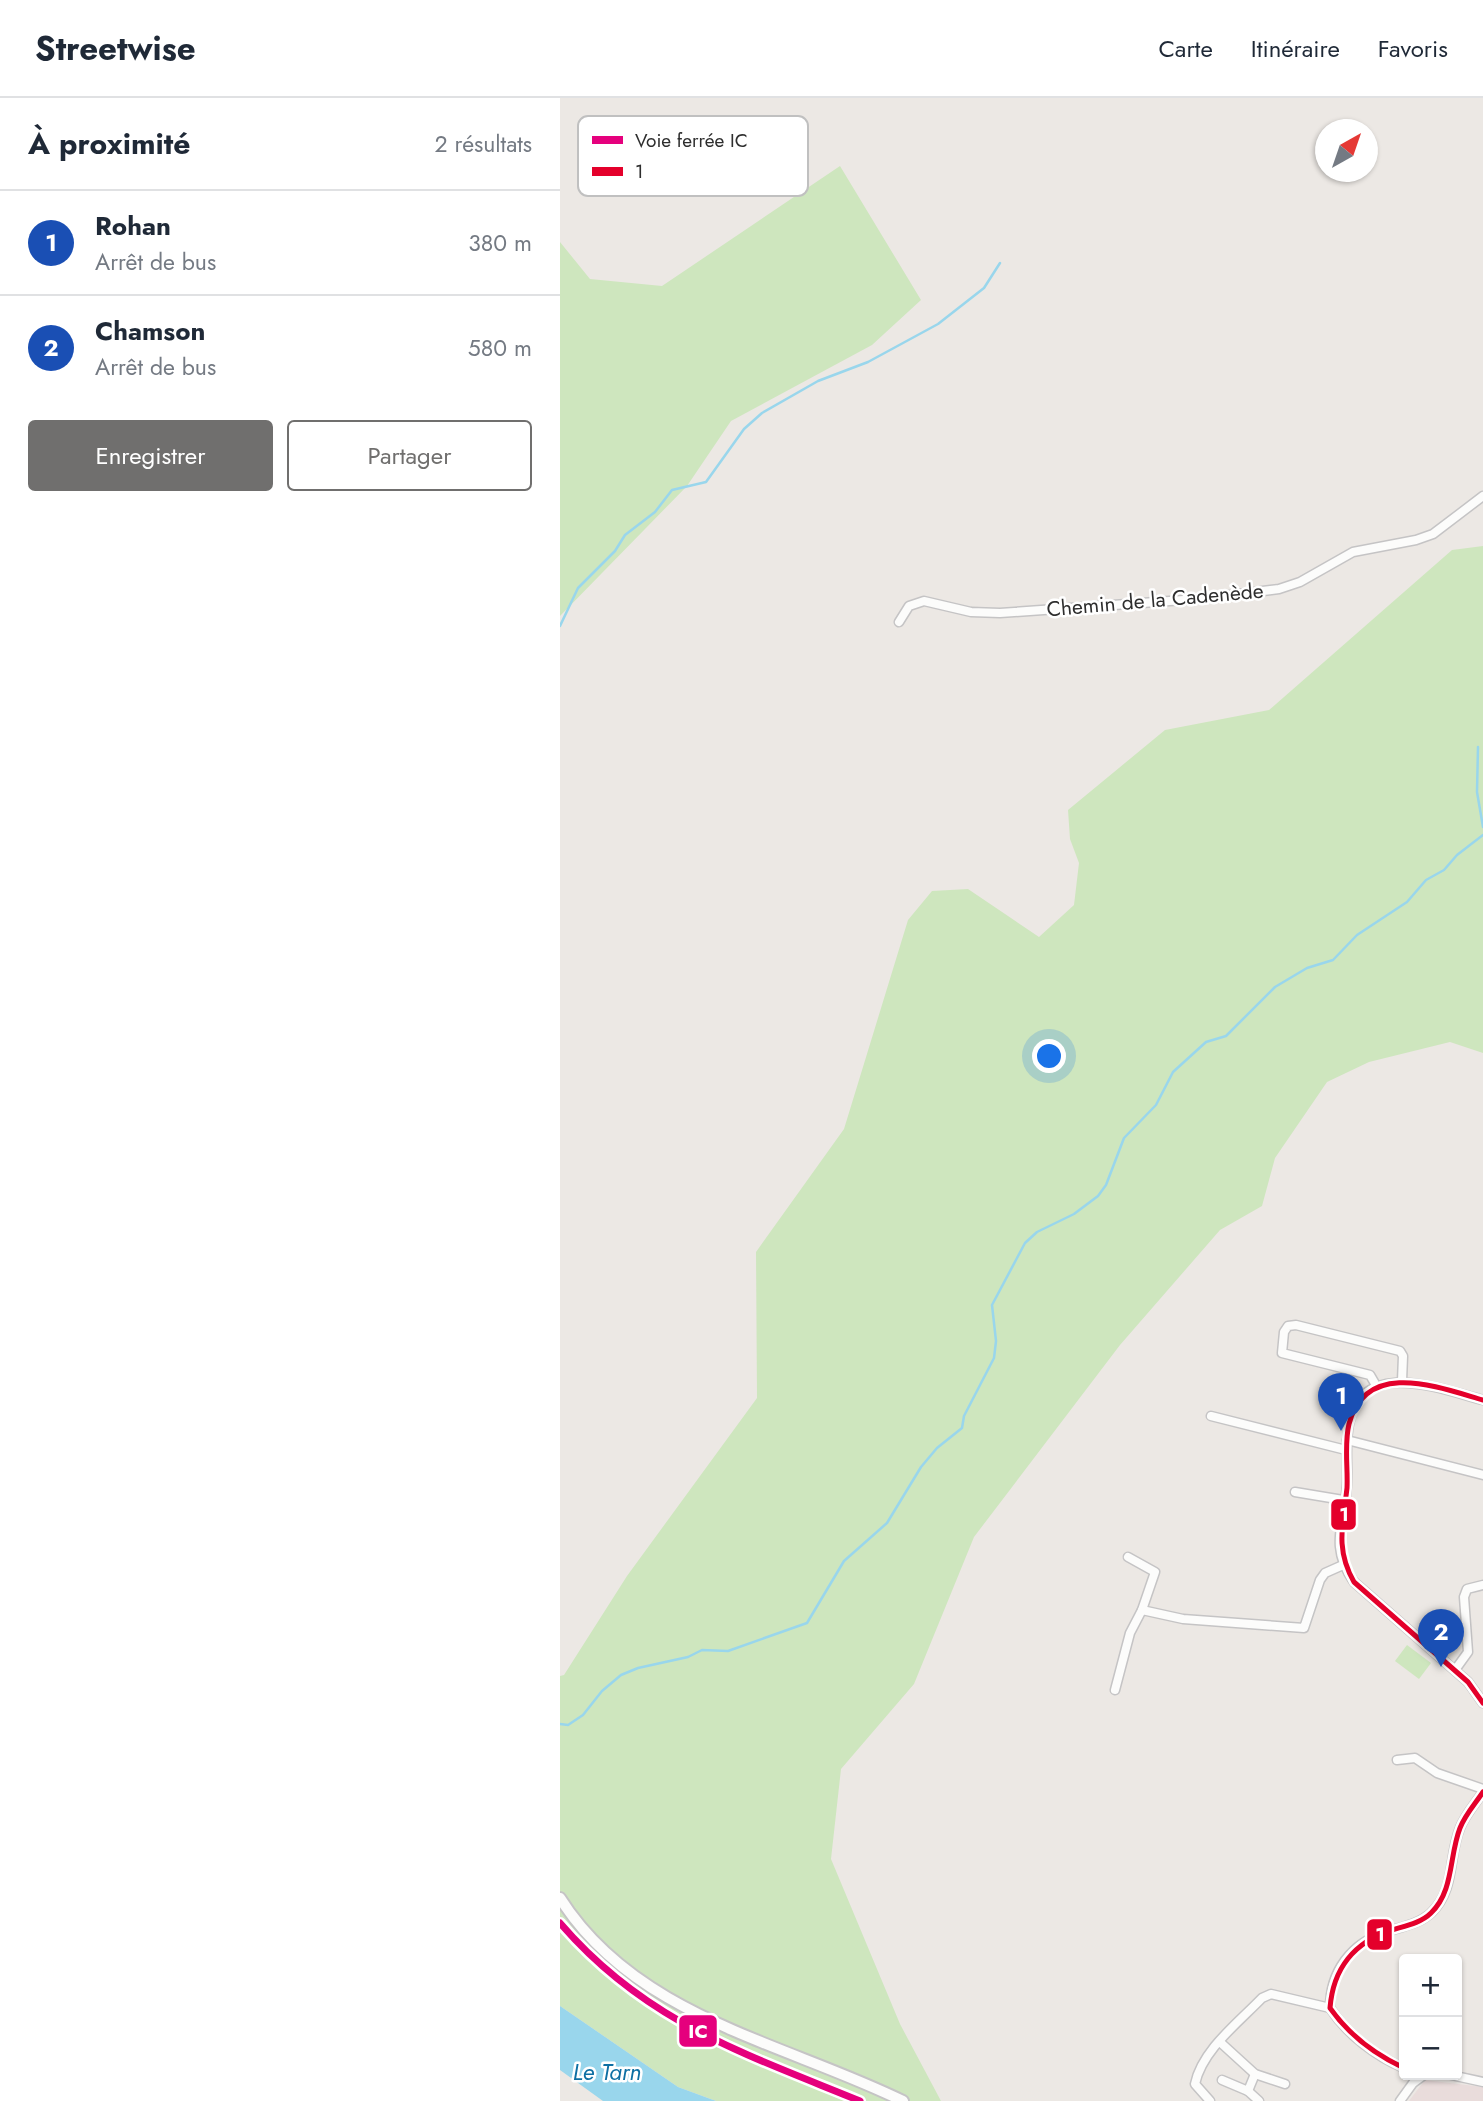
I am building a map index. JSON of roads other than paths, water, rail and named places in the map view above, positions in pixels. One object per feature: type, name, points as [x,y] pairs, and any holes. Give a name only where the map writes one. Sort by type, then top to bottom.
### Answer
[{"type":"main road","points":[[560,1898],[606,1952],[654,1990],[725,2027],[903,2101]]},
{"type":"street","name":"Chemin de la Cadenède","points":[[899,622],[909,606],[924,601],[971,612],[1000,613],[1198,599],[1279,589],[1300,582],[1353,552],[1416,540],[1433,534],[1483,496]]},
{"type":"street","points":[[1377,1387],[1370,1375],[1282,1353],[1284,1332],[1288,1326],[1296,1325],[1400,1351],[1404,1356],[1402,1381]]},
{"type":"street","points":[[1483,1400],[1402,1381],[1377,1387],[1356,1407],[1349,1421],[1338,1536],[1343,1565],[1367,1595],[1455,1670],[1483,1703]]},
{"type":"street","points":[[1211,1416],[1483,1475]]},
{"type":"street","points":[[1295,1492],[1343,1500]]},
{"type":"street","points":[[1115,1690],[1130,1633],[1142,1610],[1155,1572],[1128,1557]]},
{"type":"street","points":[[1142,1610],[1182,1619],[1304,1628],[1320,1580],[1325,1573],[1343,1565]]},
{"type":"street","points":[[1455,1670],[1468,1651],[1464,1597],[1467,1589],[1483,1585]]},
{"type":"street","points":[[1397,1760],[1415,1758],[1437,1773],[1483,1791],[1460,1828],[1450,1880],[1440,1902],[1420,1919],[1370,1937],[1358,1946],[1338,1968],[1330,1993],[1330,2008],[1348,2031],[1399,2065]]},
{"type":"street","points":[[1210,2101],[1195,2084],[1206,2058],[1262,1998],[1271,1994],[1330,2008]]},
{"type":"street","points":[[1221,2043],[1255,2074],[1285,2084]]},
{"type":"street","points":[[1248,2091],[1255,2074]]},
{"type":"street","points":[[1462,2077],[1483,2082]]},
{"type":"street","points":[[1222,2080],[1248,2091],[1259,2101]]},
{"type":"street","points":[[1400,2101],[1417,2080]]},
{"type":"water","name":"Le Tarn","points":[[560,2006],[678,2087],[716,2101],[603,2101],[560,2070]]},
{"type":"waterway","points":[[560,626],[578,588],[615,551],[625,535],[655,512],[672,490],[706,482],[744,429],[762,413],[818,381],[868,362],[938,324],[984,288],[1000,263]]},
{"type":"waterway","points":[[1478,747],[1477,792],[1483,827]]},
{"type":"waterway","points":[[560,1724],[568,1725],[583,1715],[602,1691],[621,1675],[638,1668],[688,1657],[702,1650],[728,1651],[807,1623],[844,1561],[887,1523],[921,1467],[937,1448],[962,1428],[964,1416],[994,1358],[996,1341],[992,1305],[1025,1243],[1037,1232],[1074,1214],[1098,1196],[1106,1185],[1124,1138],[1156,1105],[1173,1072],[1206,1042],[1226,1036],[1275,987],[1307,968],[1333,960],[1357,935],[1407,902],[1426,880],[1444,870],[1457,855],[1483,835]]},
{"type":"rail line","name":"IC","points":[[560,1923],[592,1957],[626,1986],[661,2010],[736,2050],[860,2101]]},
{"type":"place","name":"Rohan","points":[[1341,1431]]},
{"type":"place","name":"Chamson","points":[[1441,1667]]}]
